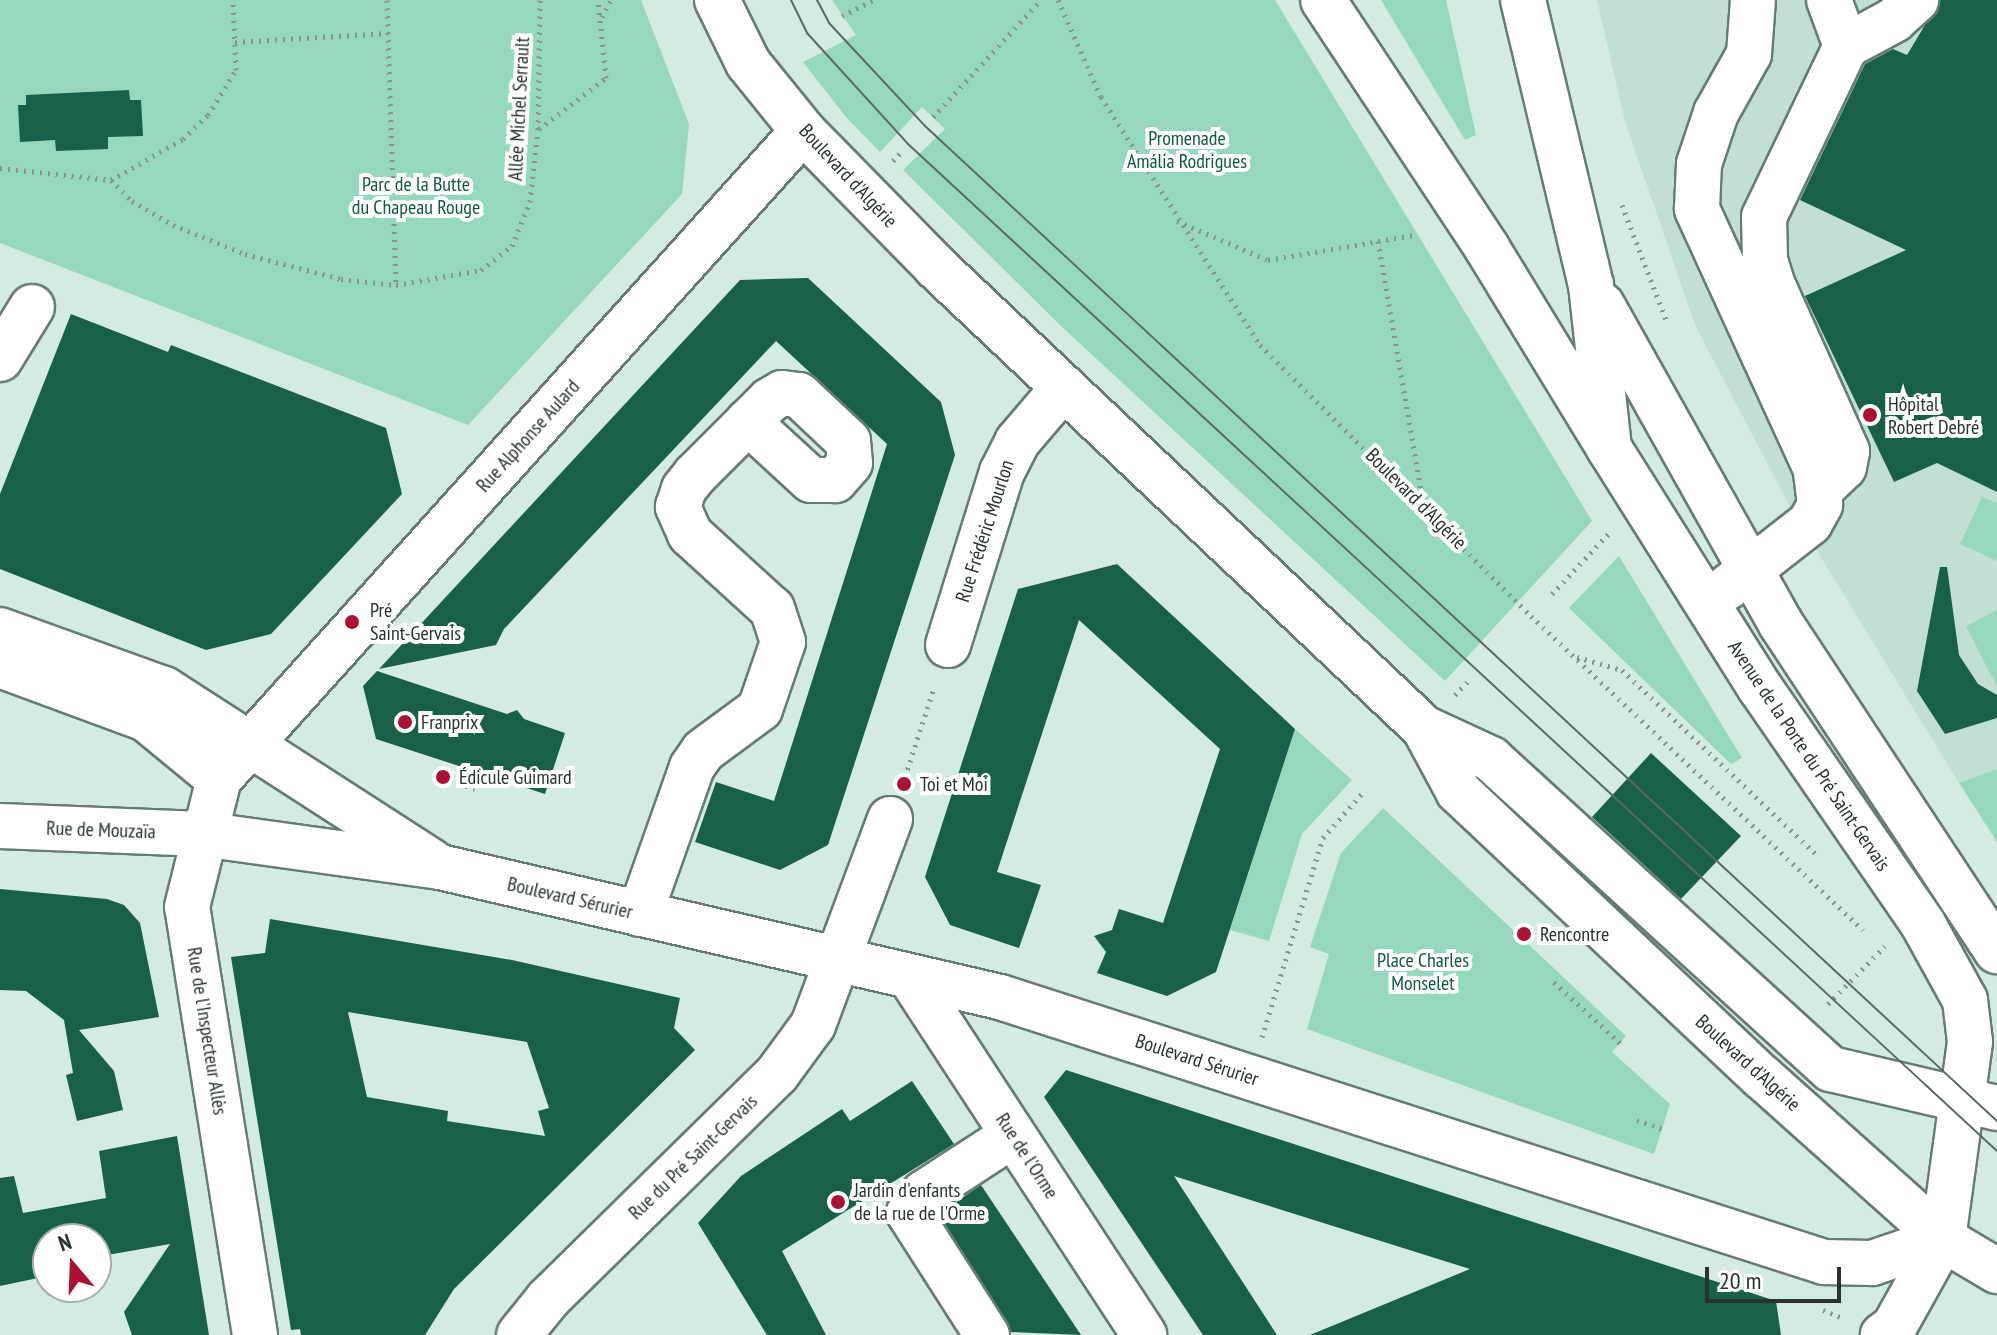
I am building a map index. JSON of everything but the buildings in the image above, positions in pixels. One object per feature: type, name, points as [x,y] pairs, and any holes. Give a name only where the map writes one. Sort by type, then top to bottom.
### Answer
[{"type":"main road","name":"Boulevard d'Algérie","points":[[717,0],[748,63],[803,131],[936,267],[1064,387],[1491,759],[1831,1069],[1979,1104]]},
{"type":"main road","points":[[1323,0],[1487,248],[1609,448]]},
{"type":"main road","name":"Avenue de la Porte du Pré Saint-Gervais","points":[[1523,0],[1591,285],[1609,448],[1706,602],[1957,981],[1970,1020],[1979,1104],[1943,1239]]},
{"type":"main road","points":[[1706,602],[1750,572],[1810,523],[1820,505],[1820,490],[1697,209],[1699,164],[1716,113],[1749,54],[1753,0]]},
{"type":"main road","points":[[1829,0],[1846,46]]},
{"type":"main road","points":[[1820,490],[1844,467],[1847,451],[1772,283],[1763,229],[1777,182],[1846,46],[1894,20],[1916,0]]},
{"type":"main road","name":"Rue Alphonse Aulard","points":[[252,742],[803,131]]},
{"type":"main road","name":"Avenue de la Porte du Pré Saint-Gervais","points":[[1591,285],[1750,572],[1997,951]]},
{"type":"main road","points":[[0,359],[32,307]]},
{"type":"main road","name":"Rue Frédéric Mourlon","points":[[942,662],[1002,472],[1017,442],[1064,387]]},
{"type":"main road","points":[[640,914],[692,767],[703,751],[760,709],[783,642],[772,609],[690,534],[678,507],[684,489],[748,422]]},
{"type":"main road","name":"Boulevard Sérurier","points":[[0,630],[164,689],[252,742],[440,867]]},
{"type":"main road","points":[[0,665],[146,719],[219,779]]},
{"type":"main road","name":"Boulevard d'Algérie","points":[[1438,713],[1458,791],[1752,1068],[1943,1239],[1997,1271]]},
{"type":"main road","name":"Rue de l'Inspecteur Allès","points":[[252,742],[219,779],[202,834],[187,907],[255,1335]]},
{"type":"main road","points":[[839,960],[890,819]]},
{"type":"main road","name":"Rue de Mouzaïa","points":[[0,826],[202,834]]},
{"type":"main road","name":"Boulevard Sérurier","points":[[202,834],[440,867],[1033,1007],[1824,1262],[1872,1263],[1943,1239]]},
{"type":"main road","name":"Rue du Pré Saint-Gervais","points":[[519,1335],[548,1299],[777,1074],[813,1025],[839,960]]},
{"type":"main road","name":"Rue de l'Orme","points":[[910,977],[1144,1335]]},
{"type":"main road","points":[[987,1335],[909,1213],[924,1193],[1013,1135]]},
{"type":"main road","points":[[1883,1335],[1894,1327],[1943,1239]]},
{"type":"path","points":[[0,168],[111,180],[183,139],[208,115],[236,70],[233,0]]},
{"type":"path","points":[[387,0],[396,285]]},
{"type":"path","name":"Allée Michel Serrault","points":[[111,180],[132,201],[173,225],[245,254],[341,279],[396,285],[481,270],[512,246],[530,202],[538,130],[540,0]]},
{"type":"path","points":[[538,130],[606,78],[598,0]]},
{"type":"path","points":[[601,19],[611,0]]},
{"type":"path","points":[[842,16],[873,0]]},
{"type":"path","points":[[933,117],[1041,0]]},
{"type":"path","name":"Boulevard d'Algérie","points":[[1058,0],[1101,97],[1176,221],[1260,345],[1574,656],[1863,930]]},
{"type":"path","points":[[235,42],[388,33]]},
{"type":"path","points":[[1619,194],[1671,330]]},
{"type":"path","points":[[1176,221],[1268,260],[1415,235]]},
{"type":"path","points":[[1378,241],[1424,507]]},
{"type":"path","points":[[1552,594],[1604,538]]},
{"type":"path","points":[[1574,656],[1622,670],[1822,859]]},
{"type":"path","points":[[909,766],[942,662]]},
{"type":"path","points":[[1438,713],[1471,678]]},
{"type":"path","points":[[436,775],[475,789]]},
{"type":"path","points":[[1262,1037],[1323,838],[1364,791]]},
{"type":"path","points":[[1825,1008],[1881,946]]},
{"type":"path","points":[[1554,982],[1620,1043]]},
{"type":"path","points":[[1637,1120],[1663,1129]]},
{"type":"shaded area","name":"Hôpital Robert Debré","points":[[1597,0],[1997,0],[1997,769],[1959,783],[1789,505],[1695,325],[1625,121]]},
{"type":"green space","name":"Parc de la Butte du Chapeau Rouge","points":[[0,0],[641,0],[689,124],[682,194],[468,425],[0,243]]},
{"type":"green space","name":"Promenade Amália Rodrigues","points":[[832,0],[1275,0],[1592,521],[1445,681],[1062,327],[903,170],[945,129],[922,107],[880,152],[846,117],[803,62],[856,35]]},
{"type":"green space","points":[[1381,0],[1446,0],[1476,135],[1465,140]]},
{"type":"green space","points":[[1982,497],[1997,503],[1997,561],[1960,544]]},
{"type":"green space","points":[[1619,556],[1742,758],[1731,764],[1569,608]]},
{"type":"green space","points":[[1997,610],[1997,687],[1966,626]]},
{"type":"green space","points":[[1295,729],[1352,780],[1302,834],[1269,941],[1230,930]]},
{"type":"green space","points":[[1997,769],[1997,842],[1959,783]]},
{"type":"green space","name":"Place Charles Monselet","points":[[1383,808],[1626,1036],[1612,1052],[1670,1104],[1654,1154],[1307,1029],[1329,954],[1310,947],[1341,853]]},
{"type":"tram line","points":[[791,0],[807,33],[908,144],[1997,1151]]},
{"type":"tram line","points":[[817,0],[829,23],[925,126],[1997,1121]]},
{"type":"place","name":"Hôpital Robert Debré","points":[[1870,415]]},
{"type":"place","name":"Pré Saint-Gervais","points":[[352,622]]},
{"type":"place","name":"Franprix","points":[[405,722]]},
{"type":"place","name":"Édicule Guimard","points":[[443,777]]},
{"type":"place","name":"Toi et Moi","points":[[904,784]]},
{"type":"place","name":"Rencontre","points":[[1524,934]]},
{"type":"place","name":"Jardin d'enfants de la rue de l'Orme","points":[[838,1202]]}]
